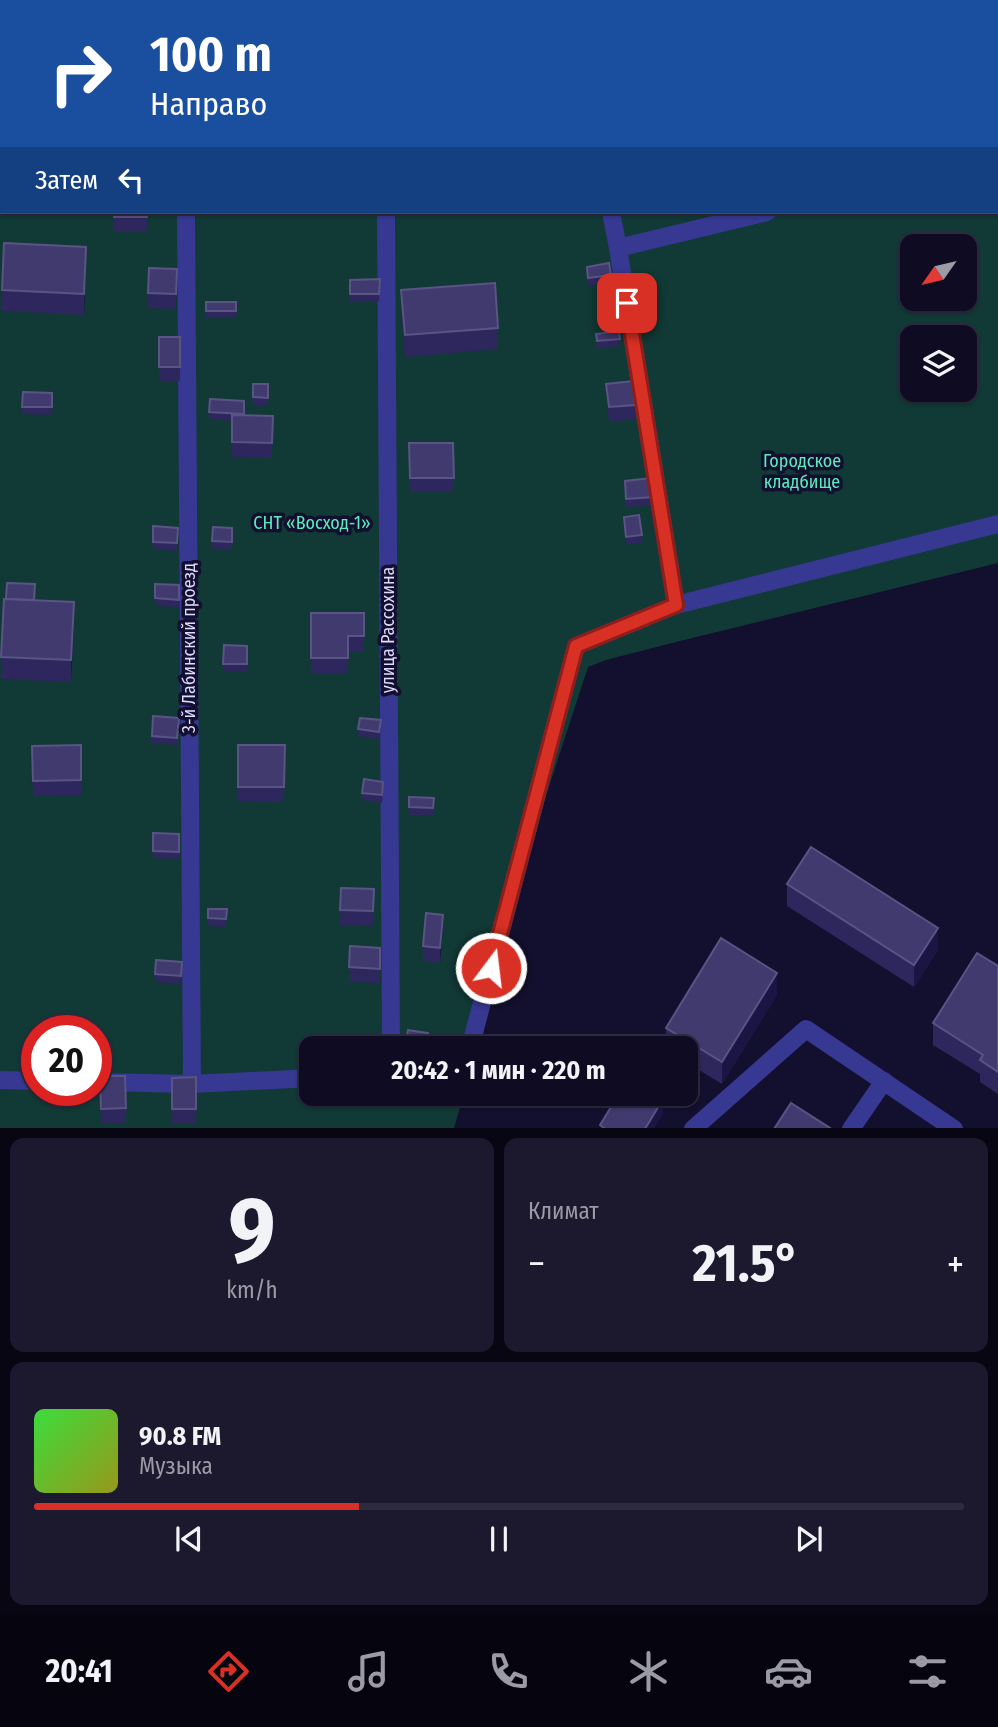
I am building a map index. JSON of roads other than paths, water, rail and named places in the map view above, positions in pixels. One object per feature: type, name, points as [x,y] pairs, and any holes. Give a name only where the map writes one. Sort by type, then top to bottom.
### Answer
[{"type":"street","name":"3-й Лабинский проезд","points":[[186,214],[192,1084]]},
{"type":"street","name":"улица Рассохина","points":[[386,214],[391,1036]]},
{"type":"street","points":[[611,214],[676,605]]},
{"type":"street","points":[[618,248],[759,214]]},
{"type":"street","points":[[473,1036],[576,646],[676,605],[998,524]]},
{"type":"street","points":[[694,1128],[806,1029],[953,1128]]},
{"type":"street","points":[[112,1082],[192,1084],[299,1079]]},
{"type":"street","points":[[0,1080],[21,1081]]},
{"type":"street","points":[[852,1128],[884,1081]]},
{"type":"park label","name":"Городское кладбище","points":[[802,471]]},
{"type":"park label","name":"СНТ «Восход-1»","points":[[312,523]]}]
